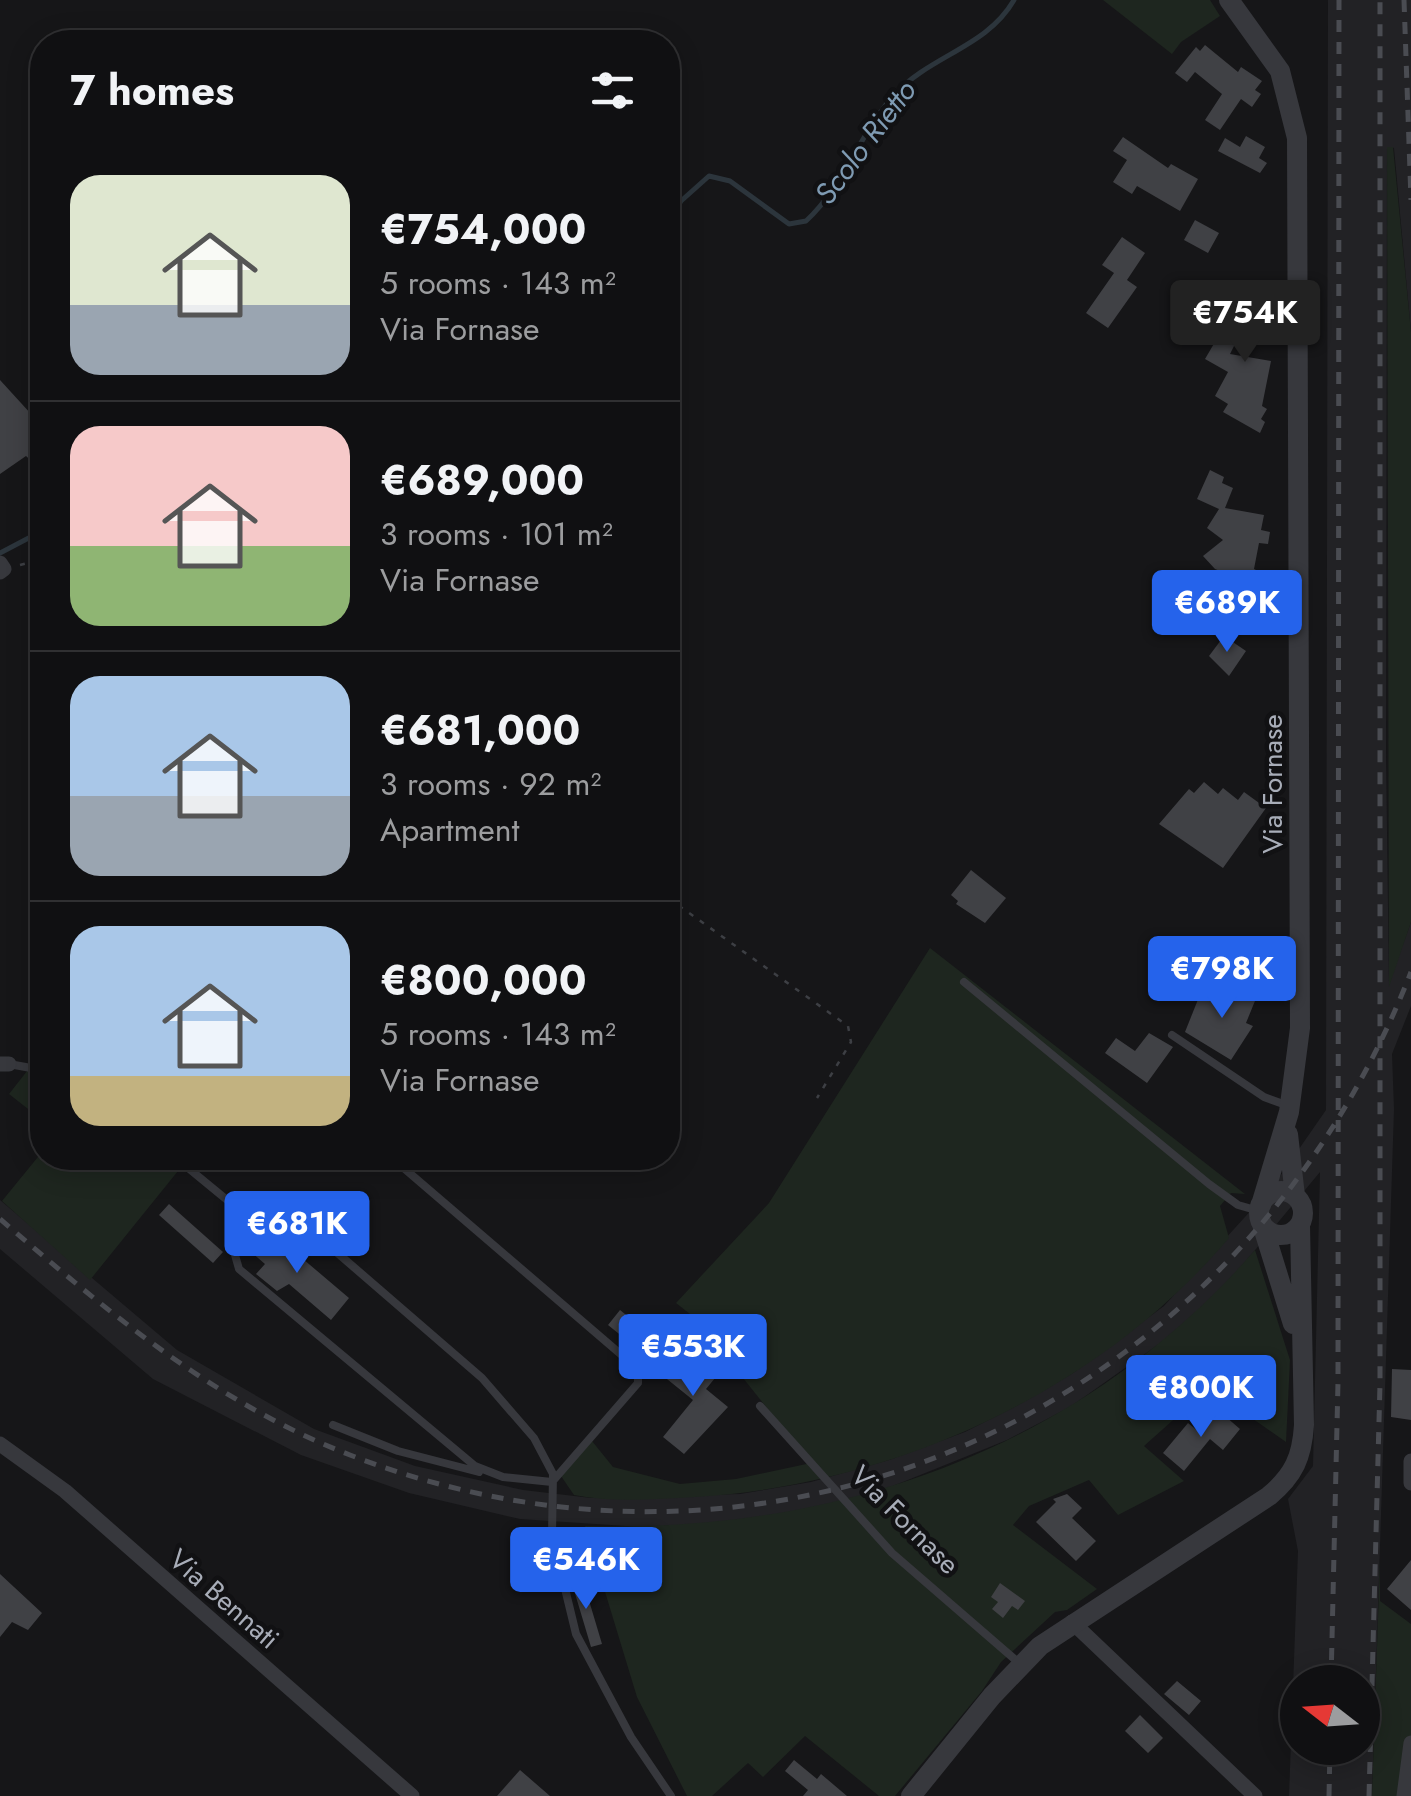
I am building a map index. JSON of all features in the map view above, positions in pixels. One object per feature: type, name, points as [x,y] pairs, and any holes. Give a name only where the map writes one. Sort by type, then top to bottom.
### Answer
[{"type":"street","name":"Via Fornase","points":[[912,1796],[1020,1664],[1072,1622],[1248,1511],[1292,1474],[1303,1449],[1303,1210],[1295,1196],[1287,1159],[1300,1004],[1298,138],[1280,71],[1229,0]]},
{"type":"street","name":"Via Fornase","points":[[1289,1109],[1261,1213],[1302,1360]]},
{"type":"street","points":[[1295,1196],[1275,1192],[1261,1213],[1280,1235],[1300,1225]]},
{"type":"street","name":"Via Bennati","points":[[0,1444],[65,1491],[412,1796]]},
{"type":"street","points":[[1411,1461],[1411,1482]]},
{"type":"street","points":[[1072,1622],[1255,1796]]},
{"type":"street","points":[[1404,1796],[1411,1743]]},
{"type":"lane","points":[[964,982],[1209,1184],[1238,1205],[1261,1213]]},
{"type":"lane","points":[[1172,1036],[1264,1097],[1289,1109]]},
{"type":"lane","points":[[4,1064],[30,1068]]},
{"type":"lane","points":[[191,1170],[255,1223]]},
{"type":"lane","points":[[406,1170],[638,1370],[638,1383],[552,1482]]},
{"type":"lane","points":[[503,1477],[460,1455],[239,1269],[235,1255],[276,1199],[453,1352],[507,1404],[534,1438],[549,1464],[555,1559],[576,1634],[631,1737],[671,1796]]},
{"type":"lane","name":"Via Fornase","points":[[760,1406],[892,1553],[1020,1664]]},
{"type":"lane","points":[[332,1425],[398,1451],[503,1477],[552,1482]]},
{"type":"path","points":[[2,568],[30,562]]},
{"type":"path","points":[[680,907],[848,1026],[851,1042],[817,1098]]},
{"type":"shaded area","points":[[1103,0],[1210,0],[1220,16],[1181,42],[1172,54]]},
{"type":"shaded area","points":[[1328,0],[1411,0],[1411,332],[1394,148],[1387,147],[1386,756],[1389,983],[1411,922],[1411,1006],[1392,1054],[1394,1109],[1376,1665],[1294,1665],[1298,1551],[1288,1499],[1313,1466],[1320,1172],[1231,1279],[1176,1332],[1070,1407],[1007,1440],[878,1492],[794,1514],[706,1524],[641,1527],[520,1519],[409,1493],[301,1455],[153,1379],[0,1249],[0,1200],[177,1350],[314,1429],[415,1466],[523,1490],[591,1498],[740,1494],[811,1482],[889,1460],[965,1432],[1018,1405],[1073,1373],[1164,1306],[1274,1185],[1326,1110]]},
{"type":"shaded area","points":[[1387,147],[1393,147],[1411,332],[1411,922],[1389,987]]},
{"type":"shaded area","points":[[930,948],[1245,1194],[1231,1193],[1220,1206],[1229,1238],[1177,1293],[1118,1342],[1055,1384],[988,1421],[917,1450],[844,1473],[770,1489],[649,1499],[574,1495],[561,1476],[592,1441],[613,1467],[680,1484],[736,1479],[811,1463],[695,1318],[676,1303],[769,1203]]},
{"type":"shaded area","points":[[30,1067],[30,1111],[9,1094]]},
{"type":"shaded area","points":[[30,1167],[30,1170],[179,1170],[90,1280],[2,1201]]},
{"type":"shaded area","points":[[1255,1250],[1290,1360],[1286,1442],[1209,1388],[1144,1446],[1184,1481],[1118,1515],[1089,1480],[1029,1506],[1013,1525],[1097,1589],[1067,1610],[1055,1612],[1001,1662],[982,1691],[895,1796],[879,1796],[805,1736],[763,1777],[748,1763],[712,1796],[687,1796],[637,1697],[585,1526],[680,1524],[773,1514],[864,1494],[952,1464],[1036,1426],[1114,1377],[1188,1318]]},
{"type":"shaded area","points":[[1380,1559],[1380,1601],[1411,1624],[1411,1796],[1372,1796],[1373,1765],[1380,1765],[1380,1665],[1376,1665]]},
{"type":"shaded area","points":[[1290,1765],[1373,1765],[1372,1796],[1289,1796]]},
{"type":"building","points":[[1205,45],[1238,72],[1241,67],[1262,81],[1255,90],[1261,94],[1252,107],[1241,99],[1220,130],[1205,120],[1222,94],[1195,72],[1187,82],[1175,73],[1196,47],[1200,51]]},
{"type":"building","points":[[1246,136],[1265,147],[1259,158],[1267,163],[1260,173],[1218,151],[1225,138],[1240,147]]},
{"type":"building","points":[[1123,137],[1168,168],[1171,164],[1198,179],[1180,211],[1137,186],[1132,194],[1113,182],[1127,160],[1113,151]]},
{"type":"building","points":[[1195,220],[1219,233],[1208,253],[1184,240]]},
{"type":"building","points":[[1122,237],[1145,253],[1127,280],[1137,287],[1108,328],[1086,313],[1114,273],[1102,265]]},
{"type":"building","points":[[1258,291],[1284,305],[1272,330],[1248,318],[1230,354],[1271,361],[1262,406],[1267,409],[1260,433],[1223,412],[1228,404],[1215,396],[1228,372],[1205,359],[1219,335],[1223,338],[1236,309],[1247,314]]},
{"type":"building","points":[[0,380],[30,413],[30,460],[26,456],[0,474]]},
{"type":"building","points":[[1210,470],[1224,477],[1222,483],[1233,488],[1225,508],[1264,515],[1261,530],[1270,532],[1268,544],[1259,543],[1254,569],[1274,579],[1267,607],[1237,592],[1243,580],[1215,569],[1203,556],[1223,540],[1207,528],[1219,509],[1197,499]]},
{"type":"building","points":[[1224,636],[1246,651],[1229,676],[1209,656]]},
{"type":"building","points":[[1204,782],[1218,794],[1223,788],[1238,800],[1244,792],[1266,808],[1223,868],[1159,824],[1189,789],[1194,793]]},
{"type":"building","points":[[971,870],[1006,898],[985,923],[956,904],[958,901],[951,895]]},
{"type":"building","points":[[1225,943],[1239,956],[1212,984],[1198,971]]},
{"type":"building","points":[[1203,987],[1236,1000],[1240,990],[1257,996],[1246,1023],[1253,1026],[1231,1060],[1185,1032]]},
{"type":"building","points":[[1149,1033],[1173,1047],[1147,1083],[1105,1053],[1116,1038],[1135,1051]]},
{"type":"building","points":[[169,1204],[223,1252],[213,1263],[159,1215]]},
{"type":"building","points":[[270,1231],[349,1298],[331,1320],[289,1284],[277,1291],[256,1274],[265,1264],[251,1252]]},
{"type":"building","points":[[620,1310],[652,1336],[639,1350],[608,1325]]},
{"type":"building","points":[[688,1346],[720,1372],[706,1389],[728,1407],[684,1454],[663,1437],[693,1400],[662,1375]]},
{"type":"building","points":[[1392,1369],[1411,1370],[1411,1420],[1391,1417]]},
{"type":"building","points":[[1218,1410],[1240,1429],[1223,1450],[1210,1439],[1184,1471],[1163,1453],[1188,1423],[1199,1432]]},
{"type":"building","points":[[1067,1494],[1082,1508],[1072,1518],[1096,1541],[1076,1561],[1036,1522],[1056,1502],[1053,1499]]},
{"type":"building","points":[[1411,1560],[1411,1610],[1387,1589]]},
{"type":"building","points":[[0,1574],[42,1613],[28,1630],[12,1622],[0,1637]]},
{"type":"building","points":[[582,1577],[602,1644],[591,1647],[571,1580]]},
{"type":"building","points":[[1000,1583],[1025,1601],[1018,1610],[1012,1606],[1003,1618],[992,1609],[998,1602],[991,1597]]},
{"type":"building","points":[[1177,1681],[1201,1701],[1189,1715],[1164,1694]]},
{"type":"building","points":[[1140,1715],[1163,1738],[1148,1753],[1125,1731]]},
{"type":"building","points":[[794,1760],[817,1779],[821,1774],[847,1796],[803,1796],[808,1790],[785,1771]]},
{"type":"building","points":[[520,1770],[550,1796],[497,1796]]},
{"type":"waterway","name":"Scolo Rietto","points":[[680,202],[709,176],[730,181],[789,224],[806,221],[831,192],[895,94],[925,69],[989,29],[1014,0]]},
{"type":"waterway","name":"Scolo Rietto","points":[[0,553],[30,537]]},
{"type":"railway","points":[[1331,1665],[1338,1382],[1339,0]]},
{"type":"railway","points":[[1369,1796],[1380,1384],[1380,0]]},
{"type":"railway","points":[[1404,0],[1411,200]]},
{"type":"railway","points":[[0,1219],[123,1321],[208,1382],[301,1434],[350,1455],[514,1500],[677,1511],[834,1490],[982,1438],[1117,1358],[1236,1252],[1335,1123],[1411,972]]},
{"type":"railway","points":[[1329,1796],[1330,1765]]}]
